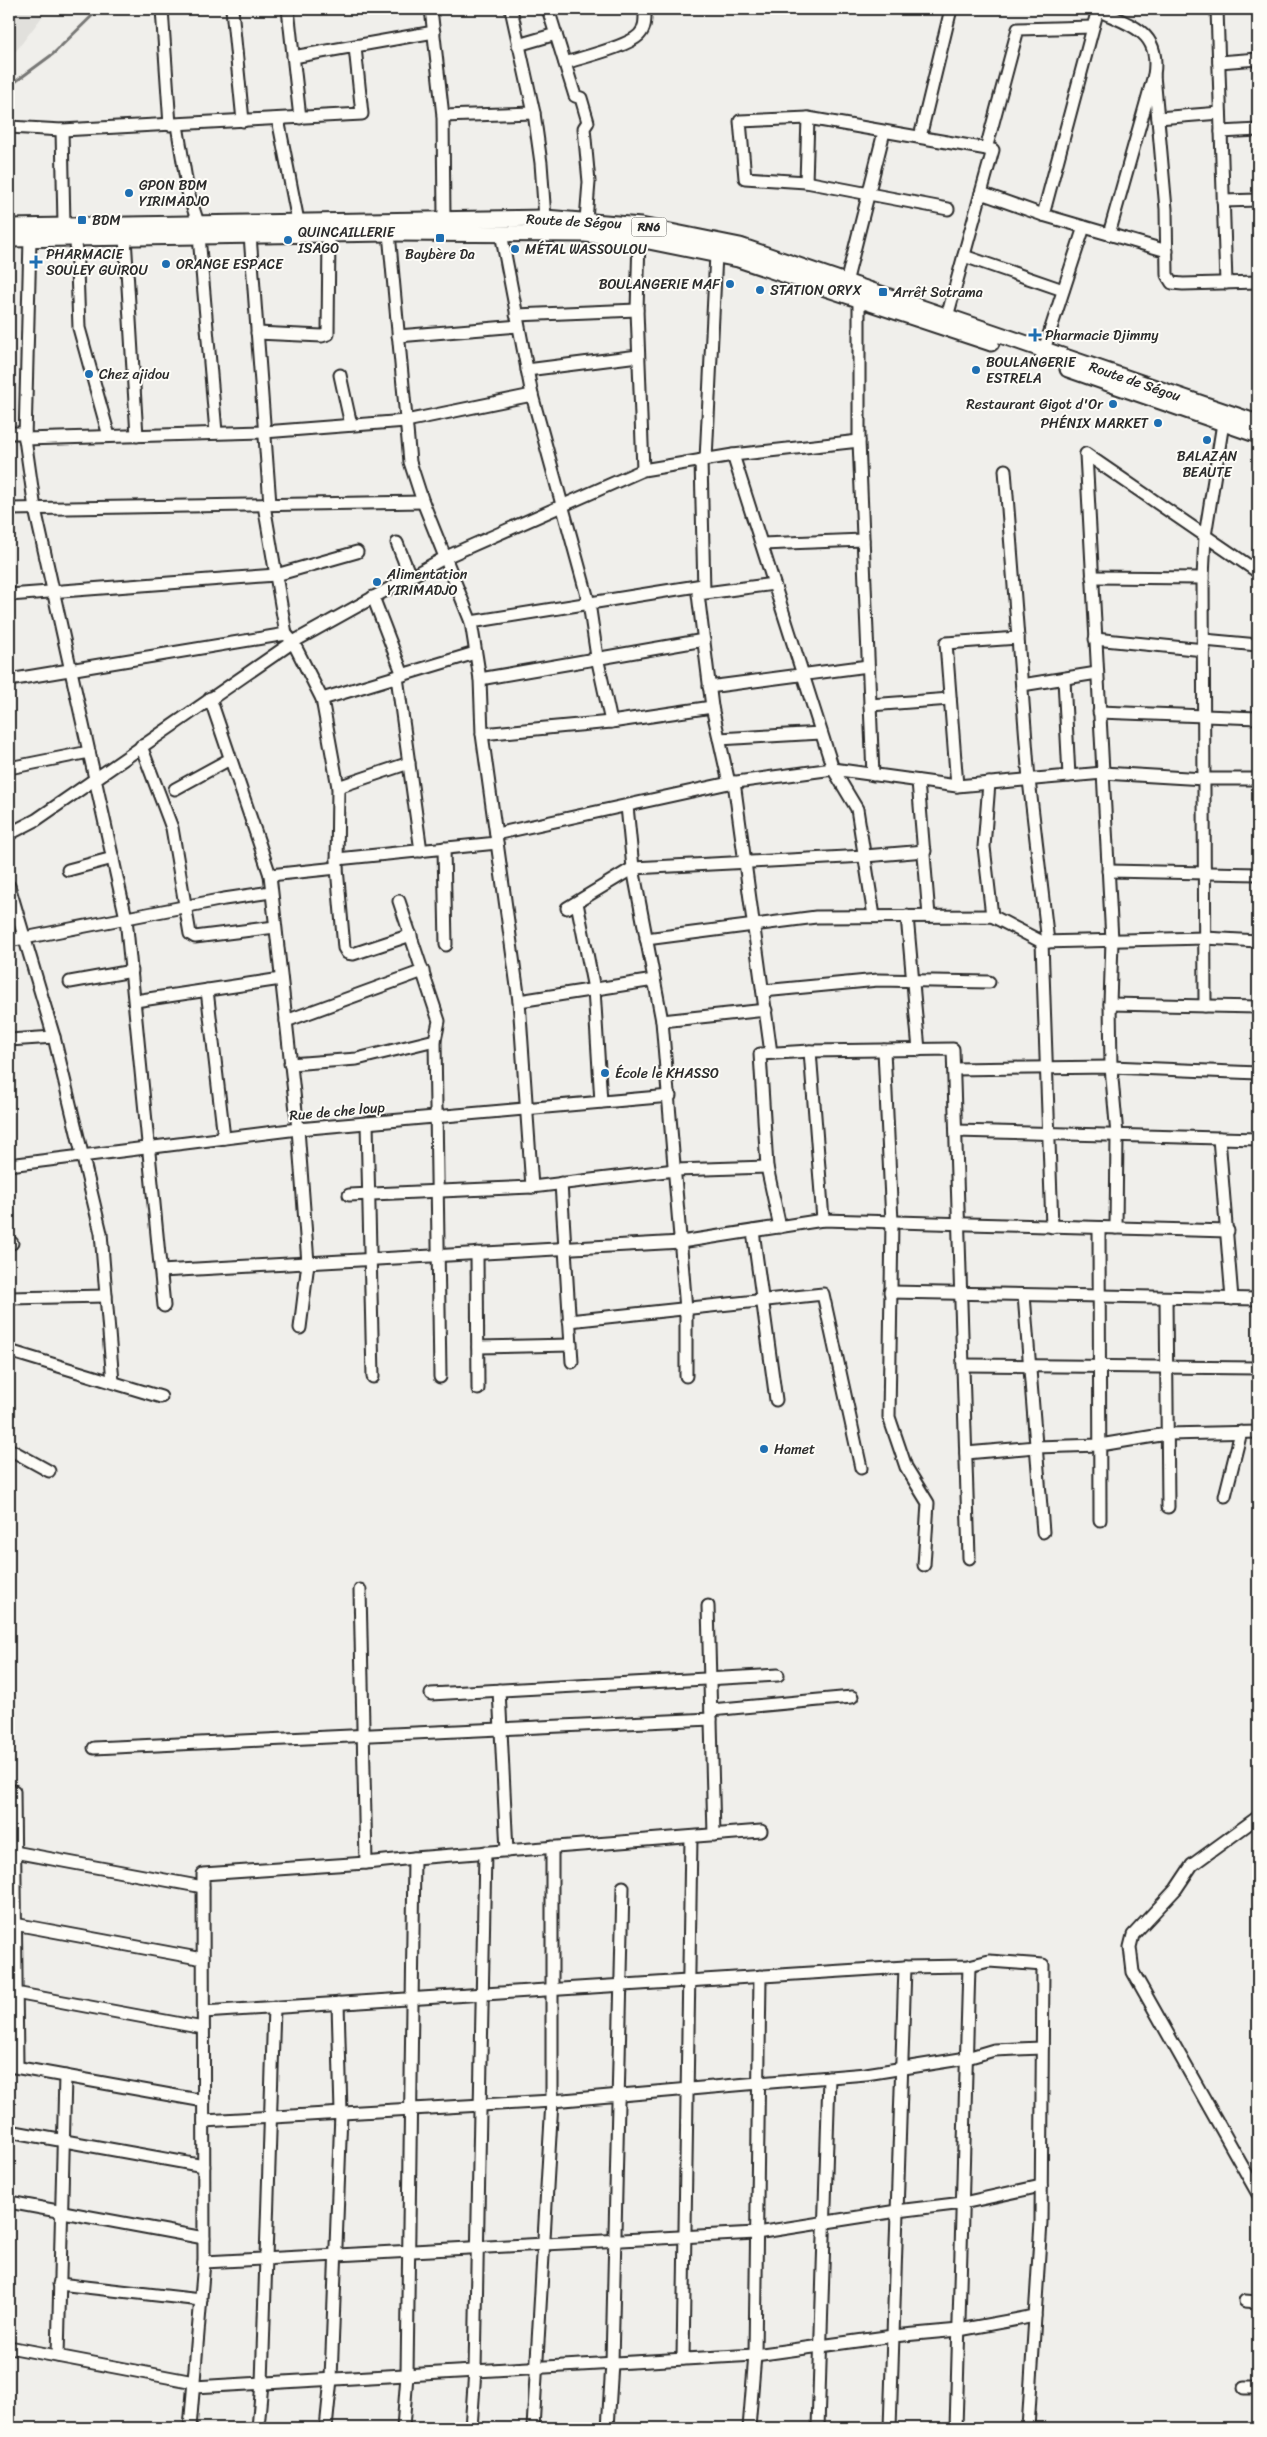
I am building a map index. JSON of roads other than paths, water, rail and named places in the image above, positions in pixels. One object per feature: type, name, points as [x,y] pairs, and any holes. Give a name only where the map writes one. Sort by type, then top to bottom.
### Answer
[{"type":"highway","name":"Route de Ségou","points":[[9,239],[125,237],[298,221],[545,218],[641,226],[740,246],[947,317],[1042,355],[1258,435]]},
{"type":"highway","name":"Route de Ségou","points":[[9,227],[64,225],[198,229],[250,235],[389,233],[585,234],[639,240],[716,254],[1258,423]]},
{"type":"street","points":[[162,9],[174,125],[198,229],[216,432]]},
{"type":"street","points":[[232,9],[243,121]]},
{"type":"street","points":[[288,9],[300,118]]},
{"type":"street","points":[[432,9],[443,116],[444,220]]},
{"type":"street","points":[[511,9],[534,113],[541,163],[545,218]]},
{"type":"street","points":[[548,9],[575,96],[581,98],[588,122],[584,128],[589,182],[586,220]]},
{"type":"street","points":[[565,63],[629,42],[639,35],[646,23],[645,9]]},
{"type":"street","points":[[920,137],[951,9]]},
{"type":"street","points":[[1217,9],[1226,282]]},
{"type":"street","points":[[1043,215],[1098,10],[1138,29],[1153,45],[1157,57],[1154,75],[1109,234]]},
{"type":"street","points":[[986,149],[1018,29],[1093,27]]},
{"type":"street","points":[[293,56],[434,32]]},
{"type":"street","points":[[518,45],[556,34]]},
{"type":"street","points":[[9,128],[62,130],[362,114],[354,47]]},
{"type":"street","points":[[1219,62],[1258,59]]},
{"type":"street","points":[[1154,75],[1166,208],[1168,275],[1172,282],[1258,282]]},
{"type":"street","points":[[443,116],[534,113]]},
{"type":"street","points":[[1158,118],[1220,114]]},
{"type":"street","points":[[806,182],[808,118]]},
{"type":"street","points":[[947,317],[993,150],[808,118],[740,121],[745,178],[806,182],[948,209]]},
{"type":"street","points":[[278,119],[298,221]]},
{"type":"street","points":[[62,130],[64,225]]},
{"type":"street","points":[[1220,132],[1258,130]]},
{"type":"street","points":[[846,282],[884,132]]},
{"type":"street","points":[[981,193],[1043,215],[1167,251]]},
{"type":"street","points":[[1223,201],[1258,200]]},
{"type":"street","points":[[1042,355],[1084,226]]},
{"type":"street","points":[[389,233],[410,462],[423,502],[471,622],[480,679],[482,734],[519,1000],[532,1187]]},
{"type":"street","points":[[501,233],[532,395],[589,603],[597,657],[612,722]]},
{"type":"street","points":[[257,333],[322,336],[328,334],[329,234]]},
{"type":"street","points":[[250,235],[264,432],[267,505],[276,575],[290,638],[322,699],[338,786],[337,864],[344,948],[347,953],[353,954],[411,935]]},
{"type":"street","points":[[125,237],[138,436]]},
{"type":"street","points":[[30,238],[25,436],[35,508],[126,918],[164,1306]]},
{"type":"street","points":[[76,238],[79,328],[109,436]]},
{"type":"street","points":[[639,240],[637,310],[643,470]]},
{"type":"street","points":[[716,254],[703,459],[703,589],[698,594],[712,707],[732,783],[746,861],[771,1054]]},
{"type":"street","points":[[964,256],[1063,290]]},
{"type":"street","points":[[859,299],[859,441],[872,775]]},
{"type":"street","points":[[398,336],[517,321],[637,310]]},
{"type":"street","points":[[527,370],[638,356]]},
{"type":"street","points":[[340,375],[351,425]]},
{"type":"street","points":[[9,433],[25,436],[138,436],[216,432],[264,432],[406,421],[532,395]]},
{"type":"street","points":[[1205,1006],[1203,578],[1205,536],[1222,423]]},
{"type":"street","points":[[9,834],[36,820],[210,698],[290,638],[373,597],[446,557],[643,470],[703,459],[859,441]]},
{"type":"street","points":[[1116,1228],[1117,1135],[1111,1067],[1110,1004],[1112,940],[1086,454],[1258,572]]},
{"type":"street","points":[[733,455],[833,769],[857,809],[874,916]]},
{"type":"street","points":[[1005,470],[1029,780],[1045,942],[1046,1069],[1052,1226]]},
{"type":"street","points":[[9,509],[423,502]]},
{"type":"street","points":[[762,544],[863,540]]},
{"type":"street","points":[[398,543],[410,576]]},
{"type":"street","points":[[9,595],[276,575],[357,552]]},
{"type":"street","points":[[1092,577],[1203,578]]},
{"type":"street","points":[[471,622],[589,603],[703,589],[774,584]]},
{"type":"street","points":[[373,597],[400,676],[421,851]]},
{"type":"street","points":[[9,680],[290,638]]},
{"type":"street","points":[[958,786],[946,643],[1018,638]]},
{"type":"street","points":[[1096,639],[1204,645],[1258,645]]},
{"type":"street","points":[[480,679],[597,657],[704,640]]},
{"type":"street","points":[[322,699],[476,653]]},
{"type":"street","points":[[709,687],[868,666]]},
{"type":"street","points":[[1022,685],[1097,673]]},
{"type":"street","points":[[1064,679],[1069,776]]},
{"type":"street","points":[[210,698],[270,875],[298,1129],[308,1263],[300,1328]]},
{"type":"street","points":[[870,705],[950,698]]},
{"type":"street","points":[[482,734],[612,722],[712,707]]},
{"type":"street","points":[[1099,712],[1258,718]]},
{"type":"street","points":[[719,739],[821,734]]},
{"type":"street","points":[[142,746],[172,828],[190,934],[195,937],[275,927]]},
{"type":"street","points":[[9,768],[89,752]]},
{"type":"street","points":[[175,789],[230,759]]},
{"type":"street","points":[[338,786],[409,763]]},
{"type":"street","points":[[270,875],[496,839],[627,806],[732,783],[833,769],[958,786],[1103,773],[1204,779],[1258,779]]},
{"type":"street","points":[[918,781],[929,916]]},
{"type":"street","points":[[989,783],[984,847],[992,916]]},
{"type":"street","points":[[627,806],[633,868],[662,1022],[670,1096],[686,1309],[686,1376]]},
{"type":"street","points":[[444,848],[446,945]]},
{"type":"street","points":[[601,1102],[594,990],[572,905],[633,868],[865,856],[924,851]]},
{"type":"street","points":[[68,870],[113,858]]},
{"type":"street","points":[[1108,871],[1258,874]]},
{"type":"street","points":[[9,886],[26,937],[54,1037],[101,1233],[113,1382]]},
{"type":"street","points":[[9,941],[184,906],[272,892]]},
{"type":"street","points":[[399,901],[439,1021],[435,1040],[440,1377]]},
{"type":"street","points":[[907,916],[919,1050]]},
{"type":"street","points":[[646,939],[816,917],[992,916],[1045,942],[1205,938],[1258,941]]},
{"type":"street","points":[[286,1020],[423,971]]},
{"type":"street","points":[[70,982],[132,972]]},
{"type":"street","points":[[134,1001],[281,979]]},
{"type":"street","points":[[519,1000],[654,980]]},
{"type":"street","points":[[763,991],[878,980],[989,982]]},
{"type":"street","points":[[207,990],[224,1138]]},
{"type":"street","points":[[1110,1004],[1258,1007]]},
{"type":"street","points":[[662,1022],[766,1010]]},
{"type":"street","points":[[9,1040],[54,1037]]},
{"type":"street","points":[[290,1064],[358,1059],[435,1040]]},
{"type":"street","points":[[780,1227],[767,1167],[760,1054],[810,1051],[954,1049],[969,1558]]},
{"type":"street","points":[[884,1050],[892,1222],[889,1417],[906,1467],[928,1502],[924,1565]]},
{"type":"street","points":[[810,1051],[823,1220]]},
{"type":"street","points":[[954,1069],[1111,1067],[1258,1073]]},
{"type":"street","name":"Rue de che loup","points":[[9,1165],[298,1129],[670,1096]]},
{"type":"street","points":[[367,1123],[372,1259],[373,1378]]},
{"type":"street","points":[[956,1131],[1258,1138]]},
{"type":"street","points":[[1219,1138],[1232,1299]]},
{"type":"street","points":[[349,1195],[532,1187],[675,1170],[767,1167]]},
{"type":"street","points":[[561,1183],[572,1362]]},
{"type":"street","points":[[161,1271],[681,1242],[823,1220],[1228,1231]]},
{"type":"street","points":[[1099,1228],[1100,1520]]},
{"type":"street","points":[[753,1231],[776,1400]]},
{"type":"street","points":[[477,1253],[478,1388]]},
{"type":"street","points":[[890,1292],[1258,1299]]},
{"type":"street","points":[[569,1321],[823,1294],[861,1468]]},
{"type":"street","points":[[1024,1295],[1043,1532]]},
{"type":"street","points":[[9,1298],[106,1296]]},
{"type":"street","points":[[1166,1298],[1168,1507]]},
{"type":"street","points":[[478,1347],[570,1345]]},
{"type":"street","points":[[9,1351],[161,1397]]},
{"type":"street","points":[[963,1365],[1258,1368]]},
{"type":"street","points":[[1225,1496],[1241,1432]]},
{"type":"street","points":[[966,1453],[1036,1447],[1100,1445],[1167,1434],[1258,1432]]},
{"type":"street","points":[[9,1449],[50,1471]]},
{"type":"street","points":[[360,1590],[366,1863]]},
{"type":"street","points":[[708,1606],[714,1835]]},
{"type":"street","points":[[431,1694],[778,1675]]},
{"type":"street","points":[[499,1690],[507,1851]]},
{"type":"street","points":[[94,1748],[501,1729],[711,1715],[852,1697]]},
{"type":"street","points":[[14,1791],[12,1852],[13,2066],[204,2101]]},
{"type":"street","points":[[1258,1817],[1192,1865],[1176,1890],[1133,1935],[1130,1947],[1133,1972],[1258,2194]]},
{"type":"street","points":[[190,2428],[204,2262],[203,1874],[366,1863],[761,1831]]},
{"type":"street","points":[[683,2359],[691,1837]]},
{"type":"street","points":[[533,2428],[552,2101],[552,1847]]},
{"type":"street","points":[[12,1852],[203,1887]]},
{"type":"street","points":[[471,2428],[475,2370],[485,1852]]},
{"type":"street","points":[[403,2428],[407,2374],[414,1858]]},
{"type":"street","points":[[608,2428],[612,2363],[623,1887]]},
{"type":"street","points":[[12,1923],[203,1959]]},
{"type":"street","points":[[203,2012],[905,1967],[969,1966],[989,1961],[1043,1965],[1041,2186],[1028,2428]]},
{"type":"street","points":[[956,2428],[969,1966]]},
{"type":"street","points":[[890,2428],[905,1967]]},
{"type":"street","points":[[749,2428],[755,2355],[760,1976]]},
{"type":"street","points":[[13,1992],[203,2028]]},
{"type":"street","points":[[326,2428],[331,2379],[341,2113],[338,2003]]},
{"type":"street","points":[[258,2428],[262,2383],[274,2007]]},
{"type":"street","points":[[204,2121],[480,2106],[759,2084],[866,2074],[967,2058],[994,2050],[1042,2048]]},
{"type":"street","points":[[58,2356],[65,2076]]},
{"type":"street","points":[[818,2428],[829,2077]]},
{"type":"street","points":[[9,2131],[204,2166]]},
{"type":"street","points":[[204,2262],[756,2233],[897,2210],[963,2204],[1041,2186]]},
{"type":"street","points":[[9,2202],[204,2238]]},
{"type":"street","points":[[59,2284],[201,2300]]},
{"type":"street","points":[[1245,2301],[1258,2302]]},
{"type":"street","points":[[9,2347],[194,2384],[262,2383],[755,2355],[893,2336],[959,2330],[1035,2316]]},
{"type":"street","points":[[1244,2388],[1258,2388]]},
{"type":"waterway","points":[[9,85],[53,54],[99,9]]},
{"type":"place","name":"GPON BDM YIRIMADJO","points":[[129,193]]},
{"type":"place","name":"BDM","points":[[82,220]]},
{"type":"place","name":"Baybère Da","points":[[440,238]]},
{"type":"place","name":"QUINCAILLERIE ISAGO","points":[[288,240]]},
{"type":"place","name":"MÉTAL WASSOULOU","points":[[515,249]]},
{"type":"place","name":"PHARMACIE SOULEY GUIROU","points":[[36,262]]},
{"type":"place","name":"ORANGE ESPACE","points":[[166,264]]},
{"type":"place","name":"BOULANGERIE MAF","points":[[730,284]]},
{"type":"place","name":"STATION ORYX","points":[[760,290]]},
{"type":"place","name":"Arrêt Sotrama","points":[[883,292]]},
{"type":"place","name":"Pharmacie Djimmy","points":[[1035,335]]},
{"type":"place","name":"BOULANGERIE ESTRELA","points":[[976,370]]},
{"type":"place","name":"Chez ajidou","points":[[89,374]]},
{"type":"place","name":"Restaurant Gigot d'Or","points":[[1113,404]]},
{"type":"place","name":"PHÉNIX MARKET","points":[[1158,423]]},
{"type":"place","name":"BALAZAN BEAUTE","points":[[1207,440]]},
{"type":"place","name":"Alimentation YIRIMADJO","points":[[377,582]]},
{"type":"place","name":"École le KHASSO","points":[[605,1073]]},
{"type":"place","name":"Hamet","points":[[764,1449]]}]
